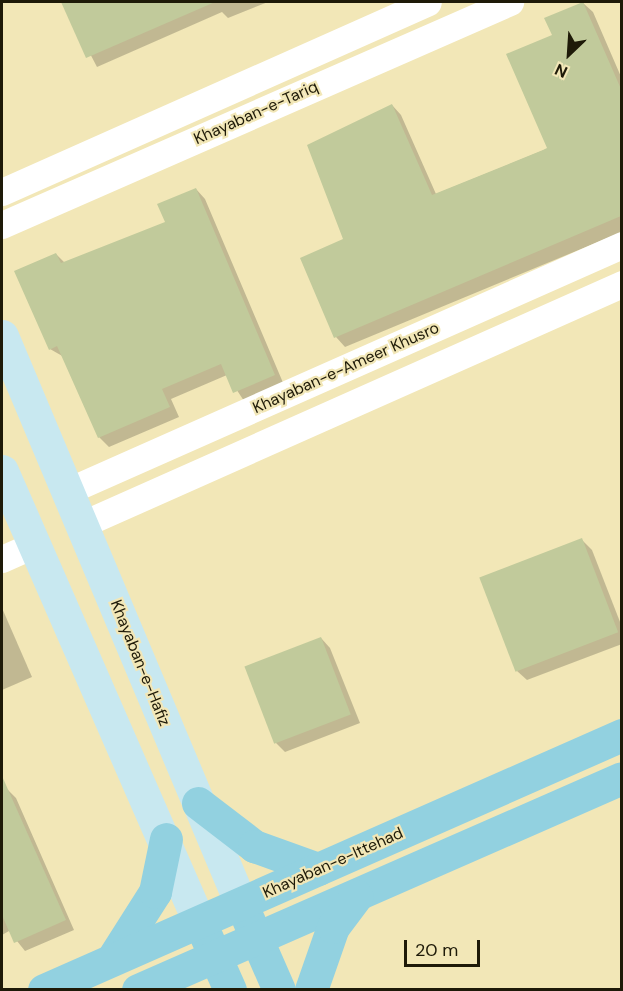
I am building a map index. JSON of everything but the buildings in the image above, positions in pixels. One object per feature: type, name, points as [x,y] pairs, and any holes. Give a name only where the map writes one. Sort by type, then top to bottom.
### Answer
[{"type":"main road","name":"Khayaban-e-Ittehad","points":[[44,990],[621,735]]},
{"type":"main road","points":[[138,990],[621,778]]},
{"type":"main road","points":[[198,803],[254,846],[318,869]]},
{"type":"main road","points":[[111,960],[155,892],[166,839]]},
{"type":"main road","points":[[311,990],[333,927],[357,895]]},
{"type":"main road","name":"Khayaban-e-Hafiz","points":[[241,904],[279,990]]},
{"type":"main road","points":[[199,921],[230,990]]},
{"type":"street","name":"Khayaban-e-Tariq","points":[[2,192],[428,2]]},
{"type":"street","name":"Khayaban-e-Tariq","points":[[2,225],[510,2]]},
{"type":"street","name":"Khayaban-e-Ameer Khusro","points":[[70,490],[621,245]]},
{"type":"street","points":[[83,524],[621,284]]},
{"type":"street","name":"Khayaban-e-Hafiz","points":[[2,336],[70,490],[241,904]]},
{"type":"street","points":[[2,471],[11,518],[34,545],[166,839],[199,921]]},
{"type":"street","points":[[2,559],[34,545]]}]
